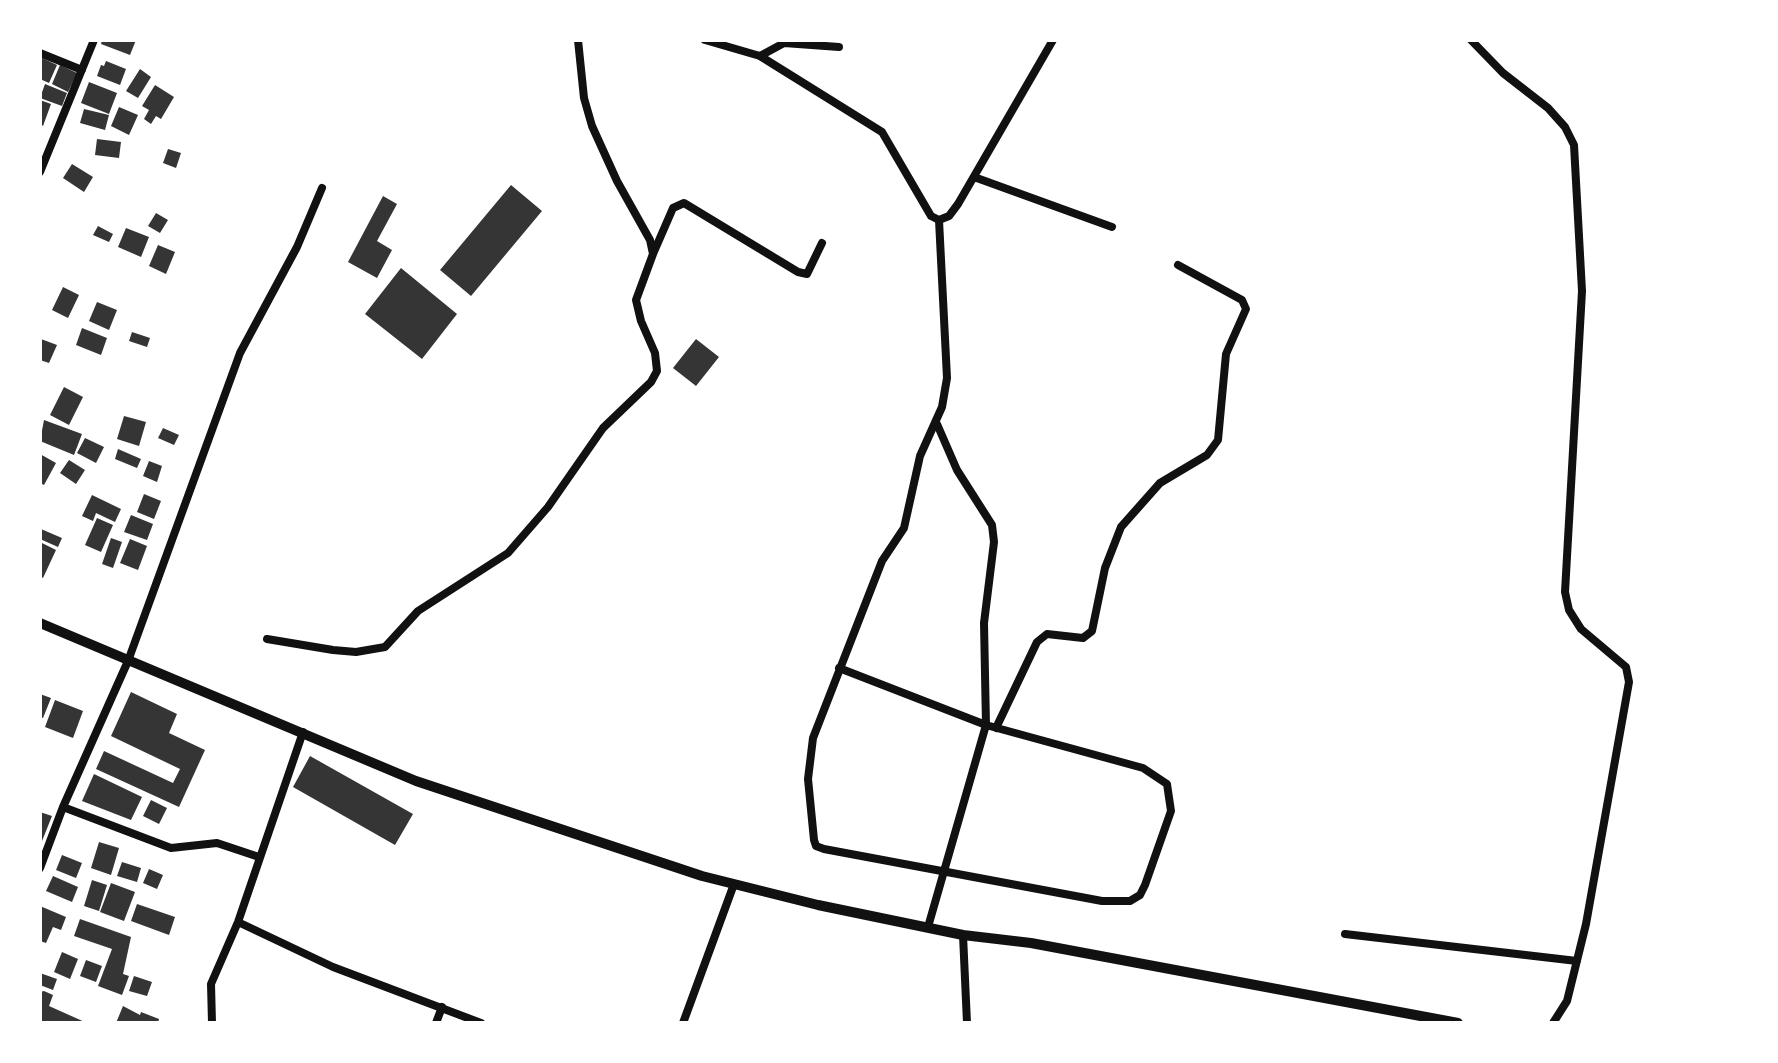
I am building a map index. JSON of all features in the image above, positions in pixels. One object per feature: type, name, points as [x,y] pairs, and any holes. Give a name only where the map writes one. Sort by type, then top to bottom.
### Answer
[{"type":"main road","points":[[40,624],[416,781],[734,884],[963,935],[1031,943],[1458,1023]]},
{"type":"street","points":[[40,172],[94,40]]},
{"type":"street","points":[[578,40],[584,98],[592,126],[650,240],[653,254]]},
{"type":"street","points":[[705,40],[760,56],[882,132],[928,212],[939,220]]},
{"type":"street","points":[[939,220],[953,212],[1053,40]]},
{"type":"street","points":[[1470,40],[1503,74],[1548,108],[1566,127],[1574,144],[1582,290],[1564,592],[1568,610],[1580,629],[1626,667],[1629,682],[1586,924],[1566,1001],[1553,1023]]},
{"type":"street","points":[[760,56],[784,43],[839,47]]},
{"type":"street","points":[[40,53],[82,70]]},
{"type":"street","points":[[974,177],[1112,227]]},
{"type":"street","points":[[40,868],[128,661],[240,352],[298,247],[322,188]]},
{"type":"street","points":[[267,639],[356,652],[385,647],[418,612],[508,553],[548,507],[603,428],[657,372],[655,352],[636,310],[636,300],[672,208],[684,202],[798,272],[807,274],[822,243]]},
{"type":"street","points":[[838,668],[996,728],[1143,768],[1167,784],[1172,797],[1171,811],[1140,895],[1116,902],[816,846],[808,761],[838,668],[882,561],[904,528],[920,456],[937,424],[947,378],[939,220]]},
{"type":"street","points":[[996,728],[1036,642],[1047,634],[1083,638],[1092,631],[1106,568],[1121,527],[1160,484],[1207,455],[1218,440],[1226,354],[1246,308],[1242,300],[1178,264]]},
{"type":"street","points":[[928,927],[986,724],[984,623],[994,542],[992,525],[957,470],[937,424]]},
{"type":"street","points":[[212,1023],[209,993],[238,922],[303,732]]},
{"type":"street","points":[[64,807],[171,848],[216,843],[258,857]]},
{"type":"street","points":[[682,1023],[734,884]]},
{"type":"street","points":[[238,922],[333,967],[482,1023]]},
{"type":"street","points":[[1345,934],[1577,961]]},
{"type":"street","points":[[963,935],[967,1023]]},
{"type":"street","points":[[436,1023],[442,1007]]},
{"type":"building","points":[[102,40],[136,40],[130,55],[101,44]]},
{"type":"building","points":[[40,57],[57,65],[49,83],[40,79]]},
{"type":"building","points":[[106,61],[126,69],[120,85],[97,76]]},
{"type":"building","points":[[60,65],[77,73],[68,92],[52,84]]},
{"type":"building","points":[[140,69],[151,77],[138,98],[126,91]]},
{"type":"building","points":[[89,82],[117,93],[109,114],[81,103]]},
{"type":"building","points":[[45,84],[67,93],[62,106],[40,98]]},
{"type":"building","points":[[155,85],[174,97],[161,119],[156,116],[151,124],[144,119],[149,110],[142,106]]},
{"type":"building","points":[[40,100],[51,104],[43,126],[40,124]]},
{"type":"building","points":[[119,107],[138,115],[129,135],[111,126]]},
{"type":"building","points":[[84,109],[109,115],[105,130],[80,123]]},
{"type":"building","points":[[97,139],[121,142],[119,158],[95,155]]},
{"type":"building","points":[[168,149],[181,153],[176,168],[163,163]]},
{"type":"building","points":[[72,164],[93,177],[84,192],[63,178]]},
{"type":"building","points":[[511,185],[542,211],[471,296],[440,270]]},
{"type":"building","points":[[383,196],[397,204],[377,241],[392,250],[377,278],[348,262]]},
{"type":"building","points":[[156,213],[168,220],[160,233],[148,226]]},
{"type":"building","points":[[98,226],[113,234],[109,242],[93,235]]},
{"type":"building","points":[[126,228],[149,237],[141,257],[118,247]]},
{"type":"building","points":[[158,245],[175,252],[166,274],[149,266]]},
{"type":"building","points":[[401,268],[457,314],[422,359],[365,314]]},
{"type":"building","points":[[63,287],[79,295],[68,318],[52,310]]},
{"type":"building","points":[[97,302],[117,310],[109,330],[89,321]]},
{"type":"building","points":[[82,328],[107,338],[101,355],[76,345]]},
{"type":"building","points":[[132,332],[150,338],[147,347],[129,341]]},
{"type":"building","points":[[41,339],[57,345],[49,363],[40,360]]},
{"type":"building","points":[[696,339],[719,357],[696,386],[673,368]]},
{"type":"building","points":[[64,387],[83,397],[69,425],[50,415]]},
{"type":"building","points":[[124,416],[146,422],[139,446],[117,439]]},
{"type":"building","points":[[44,420],[82,434],[74,455],[40,441]]},
{"type":"building","points":[[163,428],[179,435],[174,445],[158,438]]},
{"type":"building","points":[[85,438],[104,447],[96,463],[77,453]]},
{"type":"building","points":[[118,449],[141,459],[137,468],[115,459]]},
{"type":"building","points":[[40,454],[56,463],[44,485],[40,483]]},
{"type":"building","points":[[69,460],[85,470],[76,484],[60,473]]},
{"type":"building","points":[[149,461],[162,466],[157,482],[143,476]]},
{"type":"building","points":[[144,494],[161,501],[154,519],[137,512]]},
{"type":"building","points":[[92,495],[121,509],[115,522],[96,513],[93,521],[82,516]]},
{"type":"building","points":[[131,515],[153,524],[147,540],[124,532]]},
{"type":"building","points":[[97,518],[113,525],[101,552],[85,545]]},
{"type":"building","points":[[41,529],[62,538],[58,547],[40,539]]},
{"type":"building","points":[[111,538],[122,542],[113,568],[102,564]]},
{"type":"building","points":[[130,539],[147,546],[138,570],[120,563]]},
{"type":"building","points":[[40,542],[56,550],[43,578],[40,576]]},
{"type":"building","points":[[131,692],[177,714],[169,733],[205,750],[179,807],[96,769],[104,751],[173,783],[180,769],[111,736]]},
{"type":"building","points":[[40,694],[51,698],[43,718],[40,717]]},
{"type":"building","points":[[55,700],[83,711],[73,738],[45,727]]},
{"type":"building","points":[[310,756],[413,814],[395,845],[293,787]]},
{"type":"building","points":[[94,774],[142,797],[131,820],[82,801]]},
{"type":"building","points":[[151,800],[167,808],[159,824],[143,816]]},
{"type":"building","points":[[40,812],[52,816],[40,846]]},
{"type":"building","points":[[99,842],[119,848],[111,875],[91,868]]},
{"type":"building","points":[[62,855],[82,863],[76,878],[56,870]]},
{"type":"building","points":[[122,862],[141,868],[137,882],[117,876]]},
{"type":"building","points":[[149,869],[163,875],[157,889],[143,883]]},
{"type":"building","points":[[53,876],[78,887],[72,902],[46,891]]},
{"type":"building","points":[[92,880],[107,885],[99,911],[84,906]]},
{"type":"building","points":[[111,883],[135,892],[124,921],[100,912]]},
{"type":"building","points":[[137,904],[175,917],[169,935],[131,921]]},
{"type":"building","points":[[40,906],[66,917],[61,930],[53,927],[46,943],[40,941]]},
{"type":"building","points":[[80,919],[131,937],[123,974],[129,976],[122,995],[98,986],[112,949],[74,936]]},
{"type":"building","points":[[62,952],[78,959],[70,979],[54,972]]},
{"type":"building","points":[[86,960],[102,966],[96,982],[80,976]]},
{"type":"building","points":[[40,973],[57,979],[53,990],[40,985]]},
{"type":"building","points":[[134,976],[152,982],[147,996],[129,991]]},
{"type":"building","points":[[40,992],[53,995],[49,1006],[87,1023],[40,1023]]},
{"type":"building","points":[[123,1006],[159,1019],[158,1023],[116,1023]]}]
